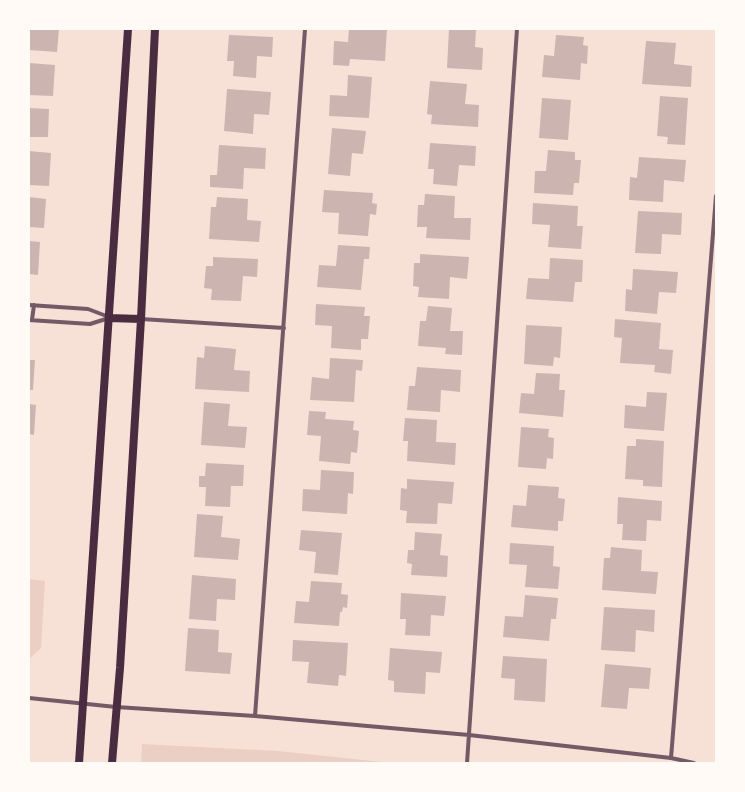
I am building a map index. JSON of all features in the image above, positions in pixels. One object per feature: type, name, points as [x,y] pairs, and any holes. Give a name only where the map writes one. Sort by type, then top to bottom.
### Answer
[{"type":"main road","points":[[79,763],[128,29]]},
{"type":"main road","points":[[112,763],[141,319],[155,29]]},
{"type":"main road","points":[[109,318],[141,319]]},
{"type":"street","points":[[255,716],[305,29]]},
{"type":"street","points":[[467,763],[516,29]]},
{"type":"street","points":[[671,758],[716,196]]},
{"type":"street","points":[[31,305],[88,309],[109,318],[90,324],[31,320],[31,305]]},
{"type":"street","points":[[141,319],[284,328]]},
{"type":"street","points":[[29,698],[116,707],[255,716],[469,735],[671,758],[694,763]]},
{"type":"shaded area","points":[[29,579],[45,581],[41,648],[29,659]]},
{"type":"shaded area","points":[[142,744],[278,751],[392,763],[141,763]]},
{"type":"building","points":[[29,29],[59,29],[57,52],[29,50]]},
{"type":"building","points":[[349,29],[387,29],[385,61],[350,59],[349,66],[333,65],[334,41],[348,42]]},
{"type":"building","points":[[449,29],[476,29],[475,47],[483,48],[482,70],[447,68]]},
{"type":"building","points":[[229,35],[273,37],[272,57],[257,56],[256,78],[233,76],[234,61],[227,61]]},
{"type":"building","points":[[556,35],[584,37],[583,45],[588,46],[587,64],[581,63],[580,80],[542,77],[544,55],[554,56]]},
{"type":"building","points":[[646,41],[676,43],[674,64],[692,66],[691,87],[642,84]]},
{"type":"building","points":[[29,63],[55,65],[53,96],[29,95]]},
{"type":"building","points":[[348,75],[372,77],[369,118],[329,116],[330,95],[347,96]]},
{"type":"building","points":[[430,81],[467,84],[465,104],[479,105],[478,127],[431,124],[432,115],[427,114]]},
{"type":"building","points":[[227,89],[271,92],[269,115],[254,114],[253,134],[224,131]]},
{"type":"building","points":[[660,96],[688,98],[685,145],[667,144],[668,137],[657,136]]},
{"type":"building","points":[[542,98],[571,100],[568,140],[539,138]]},
{"type":"building","points":[[29,108],[49,109],[48,137],[29,137]]},
{"type":"building","points":[[332,128],[366,131],[363,154],[352,153],[350,176],[328,174]]},
{"type":"building","points":[[430,143],[476,146],[475,166],[459,165],[457,186],[433,184],[434,169],[428,169]]},
{"type":"building","points":[[219,145],[266,148],[265,169],[244,168],[243,189],[210,187],[210,175],[217,175]]},
{"type":"building","points":[[548,150],[575,152],[575,160],[581,160],[579,183],[574,183],[573,195],[534,193],[535,171],[546,171]]},
{"type":"building","points":[[29,151],[51,153],[49,186],[29,185]]},
{"type":"building","points":[[639,157],[686,160],[684,182],[664,180],[663,202],[629,200],[630,177],[637,178]]},
{"type":"building","points":[[324,190],[373,193],[372,203],[377,204],[376,215],[370,214],[368,236],[338,234],[339,213],[322,212]]},
{"type":"building","points":[[425,194],[455,196],[454,218],[471,218],[470,240],[426,238],[427,227],[417,227],[418,205],[424,205]]},
{"type":"building","points":[[29,197],[46,199],[44,228],[29,227]]},
{"type":"building","points":[[217,197],[248,199],[247,220],[261,221],[259,242],[209,239],[211,207],[216,207]]},
{"type":"building","points":[[533,203],[578,206],[577,226],[583,226],[581,249],[548,247],[550,225],[532,224]]},
{"type":"building","points":[[638,211],[682,213],[681,235],[662,234],[661,254],[635,253]]},
{"type":"building","points":[[29,241],[40,242],[38,275],[29,274]]},
{"type":"building","points":[[338,245],[370,247],[369,259],[364,259],[361,290],[317,287],[319,265],[336,266]]},
{"type":"building","points":[[420,254],[469,257],[467,279],[450,277],[449,299],[418,297],[419,287],[413,286],[414,263],[420,263]]},
{"type":"building","points":[[213,257],[258,259],[257,277],[243,276],[241,301],[211,300],[212,289],[204,288],[206,266],[213,266]]},
{"type":"building","points":[[550,258],[583,260],[582,282],[575,282],[573,302],[526,299],[528,278],[549,279]]},
{"type":"building","points":[[633,269],[678,272],[676,293],[659,292],[657,314],[625,311],[626,289],[632,290]]},
{"type":"building","points":[[316,304],[365,307],[364,316],[370,316],[368,339],[361,339],[361,350],[331,348],[332,326],[315,325]]},
{"type":"building","points":[[428,306],[452,308],[450,331],[463,331],[462,355],[445,354],[446,348],[418,346],[420,321],[426,321]]},
{"type":"building","points":[[615,319],[661,323],[659,349],[673,350],[671,374],[654,372],[655,365],[620,363],[622,338],[614,337]]},
{"type":"building","points":[[526,325],[562,327],[560,358],[554,357],[553,366],[524,364]]},
{"type":"building","points":[[205,346],[236,349],[234,370],[250,371],[249,392],[195,389],[197,357],[204,358]]},
{"type":"building","points":[[330,358],[363,360],[362,371],[356,370],[354,402],[310,400],[312,377],[329,379]]},
{"type":"building","points":[[29,360],[35,360],[33,390],[29,390]]},
{"type":"building","points":[[417,367],[461,370],[460,392],[441,390],[440,412],[407,410],[409,386],[415,386]]},
{"type":"building","points":[[536,373],[560,374],[559,390],[565,390],[563,417],[519,413],[521,393],[534,394]]},
{"type":"building","points":[[647,392],[667,393],[664,431],[624,428],[625,405],[646,407]]},
{"type":"building","points":[[204,402],[230,404],[228,426],[247,427],[245,448],[201,445]]},
{"type":"building","points":[[29,404],[36,405],[34,435],[29,434]]},
{"type":"building","points":[[309,411],[326,412],[325,419],[354,421],[353,430],[359,431],[357,453],[351,452],[350,464],[319,461],[321,436],[307,435]]},
{"type":"building","points":[[405,418],[437,420],[436,442],[456,443],[455,465],[407,461],[408,441],[403,441]]},
{"type":"building","points":[[521,427],[549,429],[548,437],[554,438],[553,459],[547,458],[546,469],[518,467]]},
{"type":"building","points":[[636,439],[664,441],[662,487],[643,486],[643,480],[625,479],[627,446],[636,446]]},
{"type":"building","points":[[206,463],[244,465],[243,486],[231,486],[230,507],[205,506],[206,487],[199,487],[199,476],[205,476]]},
{"type":"building","points":[[321,470],[354,472],[353,494],[348,493],[347,514],[302,511],[303,489],[320,490]]},
{"type":"building","points":[[407,479],[454,482],[452,504],[438,503],[437,524],[406,523],[407,511],[400,510],[401,488],[407,489]]},
{"type":"building","points":[[528,485],[559,487],[558,498],[565,499],[563,521],[558,521],[558,531],[511,527],[513,505],[526,506]]},
{"type":"building","points":[[618,497],[662,501],[661,521],[647,520],[646,541],[622,540],[623,524],[617,524]]},
{"type":"building","points":[[197,514],[223,516],[221,537],[240,539],[238,560],[194,557]]},
{"type":"building","points":[[301,530],[342,533],[338,575],[314,573],[316,552],[299,550]]},
{"type":"building","points":[[415,532],[442,534],[440,555],[448,556],[447,577],[411,575],[412,564],[407,563],[408,550],[414,550]]},
{"type":"building","points":[[510,543],[554,546],[553,566],[560,567],[558,589],[525,587],[527,565],[509,564]]},
{"type":"building","points":[[611,547],[642,550],[641,571],[658,572],[656,594],[602,590],[604,558],[610,558]]},
{"type":"building","points":[[192,575],[236,579],[235,600],[217,599],[216,621],[189,619]]},
{"type":"building","points":[[311,581],[342,583],[341,594],[348,595],[347,608],[343,607],[342,612],[340,612],[339,626],[294,623],[296,601],[309,602]]},
{"type":"building","points":[[401,593],[446,596],[444,616],[431,615],[430,636],[405,635],[406,619],[400,619]]},
{"type":"building","points":[[525,595],[558,598],[556,619],[551,619],[549,641],[503,637],[505,616],[523,617]]},
{"type":"building","points":[[604,607],[655,610],[654,632],[636,630],[635,652],[601,650]]},
{"type":"building","points":[[188,628],[219,630],[218,652],[232,653],[230,674],[185,671]]},
{"type":"building","points":[[293,640],[348,643],[346,676],[339,675],[338,686],[307,683],[309,662],[292,661]]},
{"type":"building","points":[[390,648],[442,652],[440,673],[426,672],[425,694],[394,692],[394,681],[388,680]]},
{"type":"building","points":[[503,656],[547,659],[545,702],[514,700],[515,679],[501,678]]},
{"type":"building","points":[[605,664],[651,668],[649,689],[629,688],[627,709],[601,707]]}]
